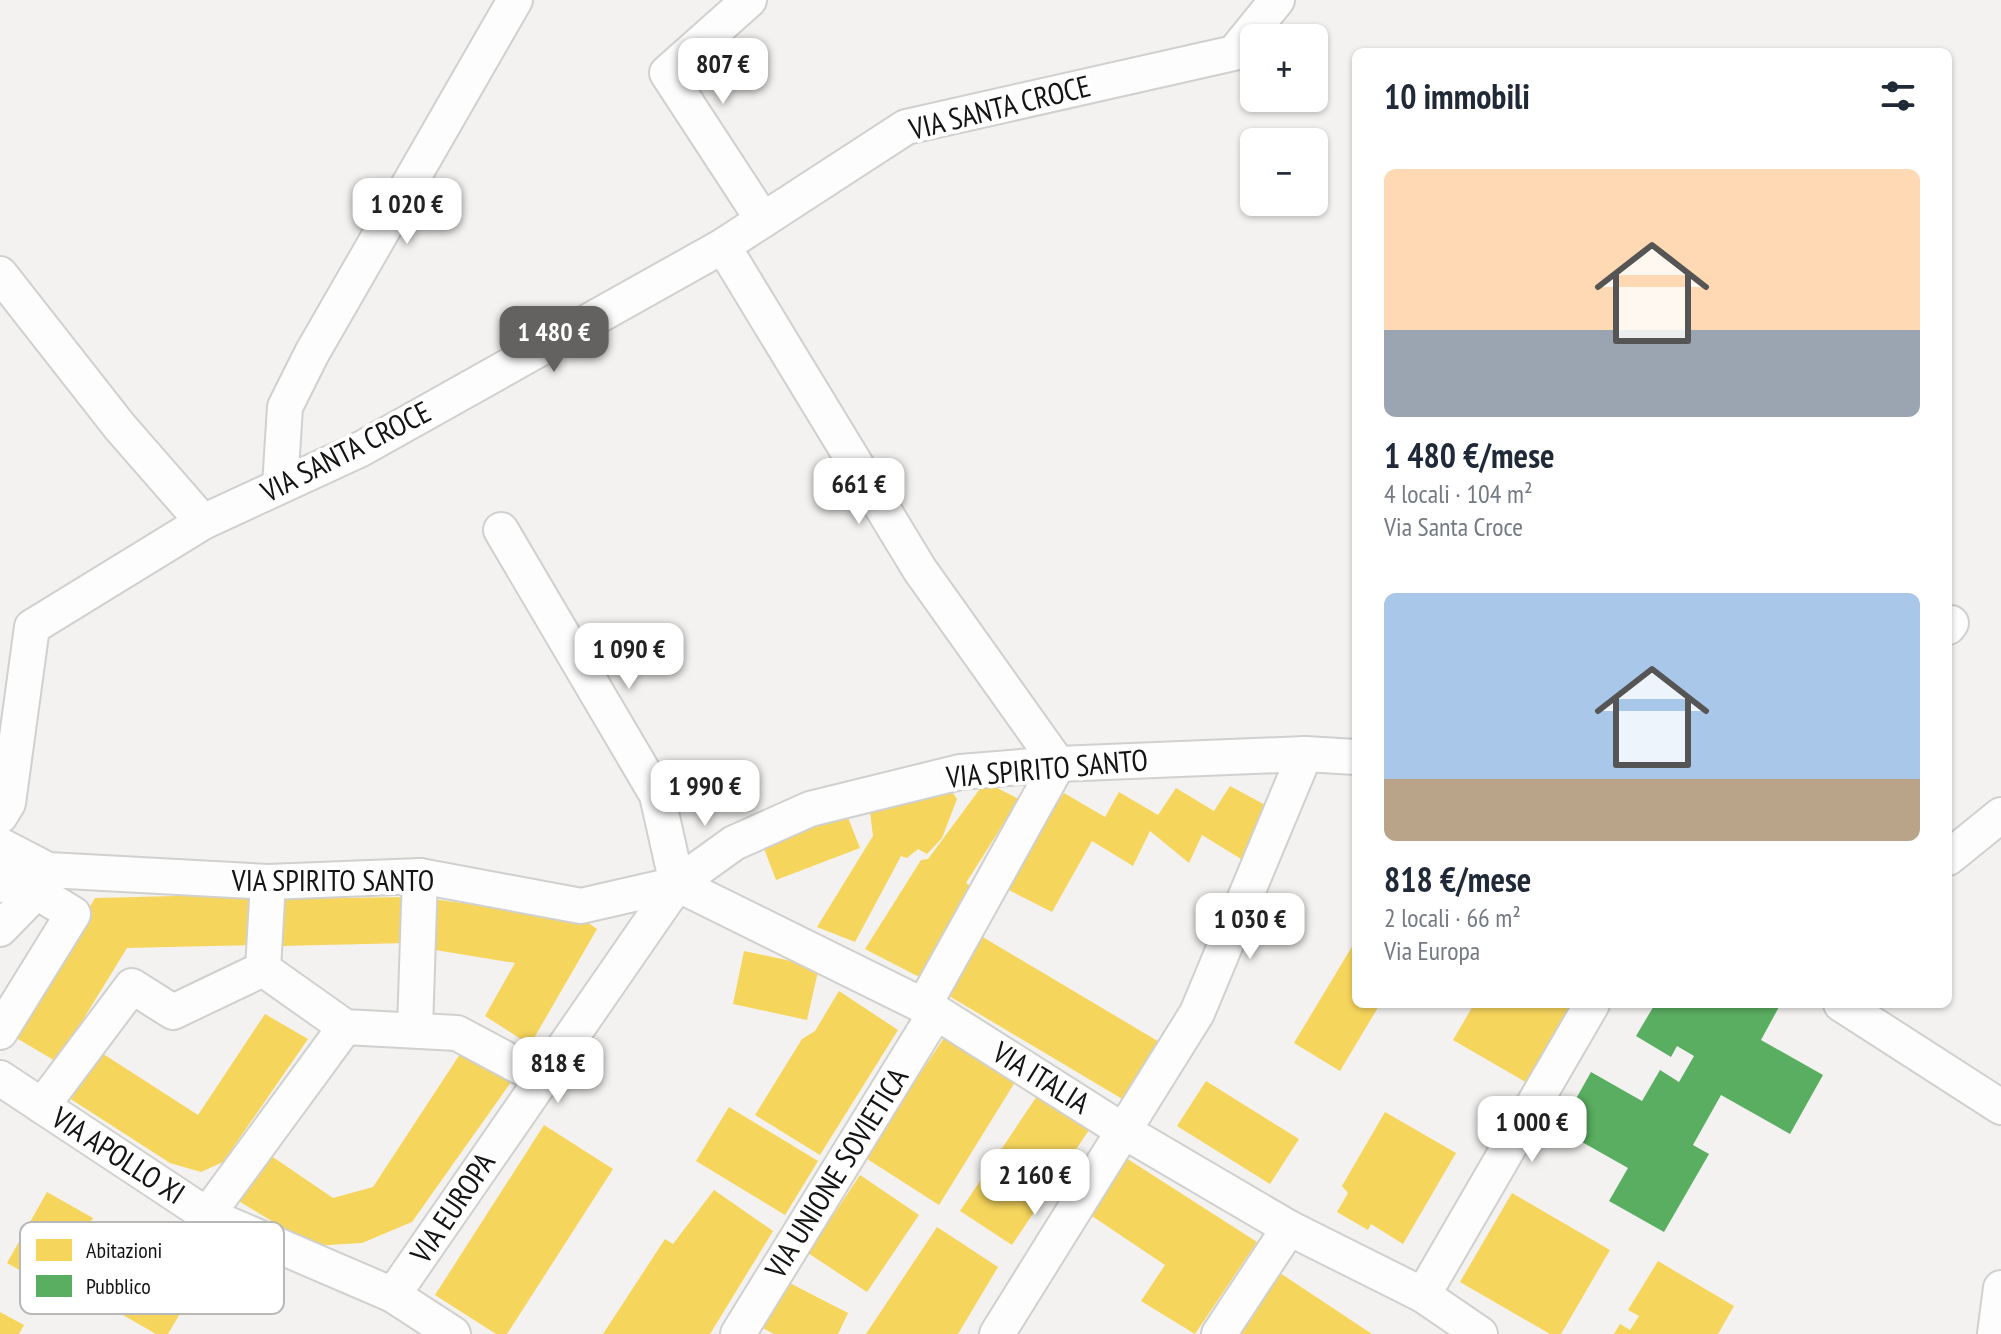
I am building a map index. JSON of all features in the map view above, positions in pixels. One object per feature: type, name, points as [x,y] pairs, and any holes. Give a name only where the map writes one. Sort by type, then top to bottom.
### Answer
[{"type":"street","points":[[280,486],[285,407],[312,353],[515,0]]},
{"type":"street","points":[[749,0],[667,73],[763,220]]},
{"type":"street","name":"VIA SANTA CROCE","points":[[0,816],[8,803],[32,627],[203,522],[361,449],[723,246],[906,127],[1234,53],[1277,0]]},
{"type":"street","points":[[723,246],[920,570],[1058,764]]},
{"type":"street","points":[[0,274],[120,427],[203,522]]},
{"type":"street","points":[[501,530],[657,795],[677,884]]},
{"type":"street","points":[[997,1334],[1197,1013],[1305,754]]},
{"type":"street","name":"VIA SPIRITO SANTO","points":[[42,881],[268,882],[420,876],[581,906],[677,884],[734,843],[810,809],[960,772],[1058,764],[1305,754],[1352,757]]},
{"type":"street","name":"VIA UNIONE SOVIETICA","points":[[738,1334],[930,1008],[1058,764]]},
{"type":"street","points":[[1952,855],[2001,815]]},
{"type":"street","points":[[0,845],[42,881],[73,914],[0,1032]]},
{"type":"street","points":[[0,885],[9,875],[42,881]]},
{"type":"street","points":[[415,1029],[420,876]]},
{"type":"street","points":[[0,929],[42,881]]},
{"type":"street","points":[[263,969],[268,882]]},
{"type":"street","name":"VIA ITALIA","points":[[677,884],[930,1008],[1122,1130],[1289,1228],[1423,1295],[1480,1334]]},
{"type":"street","name":"VIA EUROPA","points":[[393,1295],[677,884]]},
{"type":"street","points":[[263,969],[345,1027],[457,1033],[541,1078]]},
{"type":"street","points":[[42,1106],[132,986],[173,1012],[263,969]]},
{"type":"street","points":[[1423,1295],[1590,1008]]},
{"type":"street","points":[[1847,1008],[2001,1107]]},
{"type":"street","points":[[207,1215],[345,1027]]},
{"type":"street","name":"VIA APOLLO XI","points":[[0,1078],[207,1215],[223,1222]]},
{"type":"street","points":[[1219,1334],[1289,1228]]},
{"type":"street","name":"VIA APOLLO XI","points":[[284,1248],[393,1295],[453,1334]]},
{"type":"street","points":[[1995,1334],[2001,1288]]},
{"type":"building: Abitazioni","points":[[985,782],[1019,799],[966,883],[981,893],[927,981],[865,949],[921,860],[928,859]]},
{"type":"building: Abitazioni","points":[[1230,786],[1269,807],[1241,859],[1202,835],[1189,863],[1150,831],[1133,866],[1092,841],[1052,912],[1003,887],[1064,793],[1105,817],[1119,792],[1158,815],[1176,788],[1214,811]]},
{"type":"building: Abitazioni","points":[[950,789],[957,799],[942,838],[927,854],[918,849],[907,858],[901,856],[855,942],[817,927],[873,836],[869,804]]},
{"type":"building: Abitazioni","points":[[847,815],[860,848],[776,880],[763,846]]},
{"type":"building: Abitazioni","points":[[260,894],[261,945],[127,948],[57,1062],[13,1036],[95,898]]},
{"type":"building: Abitazioni","points":[[408,897],[408,943],[280,946],[281,899]]},
{"type":"building: Abitazioni","points":[[432,899],[583,919],[597,929],[530,1045],[485,1016],[515,963],[423,948]]},
{"type":"building: Abitazioni","points":[[976,933],[1161,1043],[1124,1100],[944,993]]},
{"type":"building: Abitazioni","points":[[1352,947],[1352,1008],[1378,1008],[1340,1071],[1294,1043]]},
{"type":"building: Abitazioni","points":[[744,951],[819,967],[807,1020],[733,1004]]},
{"type":"building: Abitazioni","points":[[839,991],[898,1030],[820,1155],[755,1115],[802,1039],[815,1031]]},
{"type":"building: Abitazioni","points":[[1472,1008],[1575,1008],[1529,1084],[1453,1040]]},
{"type":"building: Abitazioni","points":[[265,1014],[308,1039],[223,1162],[201,1172],[170,1163],[66,1096],[94,1048],[198,1115]]},
{"type":"building: Abitazioni","points":[[950,1029],[1020,1074],[939,1205],[864,1157]]},
{"type":"building: Abitazioni","points":[[462,1051],[511,1082],[412,1222],[362,1243],[313,1246],[284,1228],[284,1222],[273,1222],[237,1200],[267,1153],[333,1198],[373,1187]]},
{"type":"building: Abitazioni","points":[[1206,1081],[1299,1139],[1270,1184],[1177,1126]]},
{"type":"building: Abitazioni","points":[[1037,1096],[1089,1130],[1012,1245],[960,1211]]},
{"type":"building: Abitazioni","points":[[729,1107],[818,1161],[785,1215],[696,1161]]},
{"type":"building: Abitazioni","points":[[1385,1112],[1456,1153],[1403,1244],[1371,1224],[1368,1230],[1337,1212],[1348,1193],[1342,1186]]},
{"type":"building: Abitazioni","points":[[544,1125],[613,1169],[507,1334],[496,1334],[435,1295]]},
{"type":"building: Abitazioni","points":[[1126,1158],[1257,1242],[1195,1334],[1141,1301],[1165,1265],[1089,1214]]},
{"type":"building: Abitazioni","points":[[860,1175],[919,1215],[867,1292],[808,1253]]},
{"type":"building: Abitazioni","points":[[714,1190],[773,1231],[710,1334],[603,1334],[665,1239],[673,1244]]},
{"type":"building: Abitazioni","points":[[47,1192],[93,1218],[91,1222],[30,1222]]},
{"type":"building: Abitazioni","points":[[1512,1193],[1610,1250],[1561,1334],[1550,1334],[1460,1282]]},
{"type":"building: Abitazioni","points":[[937,1227],[998,1267],[958,1334],[866,1334]]},
{"type":"building: Abitazioni","points":[[20,1240],[20,1270],[7,1263]]},
{"type":"building: Abitazioni","points":[[1658,1261],[1734,1306],[1718,1334],[1614,1334],[1620,1324],[1630,1330],[1639,1316],[1628,1310]]},
{"type":"building: Abitazioni","points":[[1271,1267],[1372,1334],[1236,1334]]},
{"type":"building: Abitazioni","points":[[782,1279],[848,1313],[838,1334],[774,1334],[759,1326]]},
{"type":"building: Abitazioni","points":[[0,1312],[24,1325],[19,1334],[0,1334]]},
{"type":"building: Abitazioni","points":[[121,1314],[180,1314],[168,1334],[156,1334]]},
{"type":"building: Pubblico","points":[[1653,1008],[1778,1008],[1761,1040],[1823,1075],[1790,1134],[1721,1095],[1693,1145],[1709,1154],[1664,1232],[1609,1201],[1628,1168],[1559,1129],[1591,1072],[1642,1101],[1660,1070],[1679,1082],[1694,1056],[1677,1046],[1671,1057],[1636,1036]]}]
